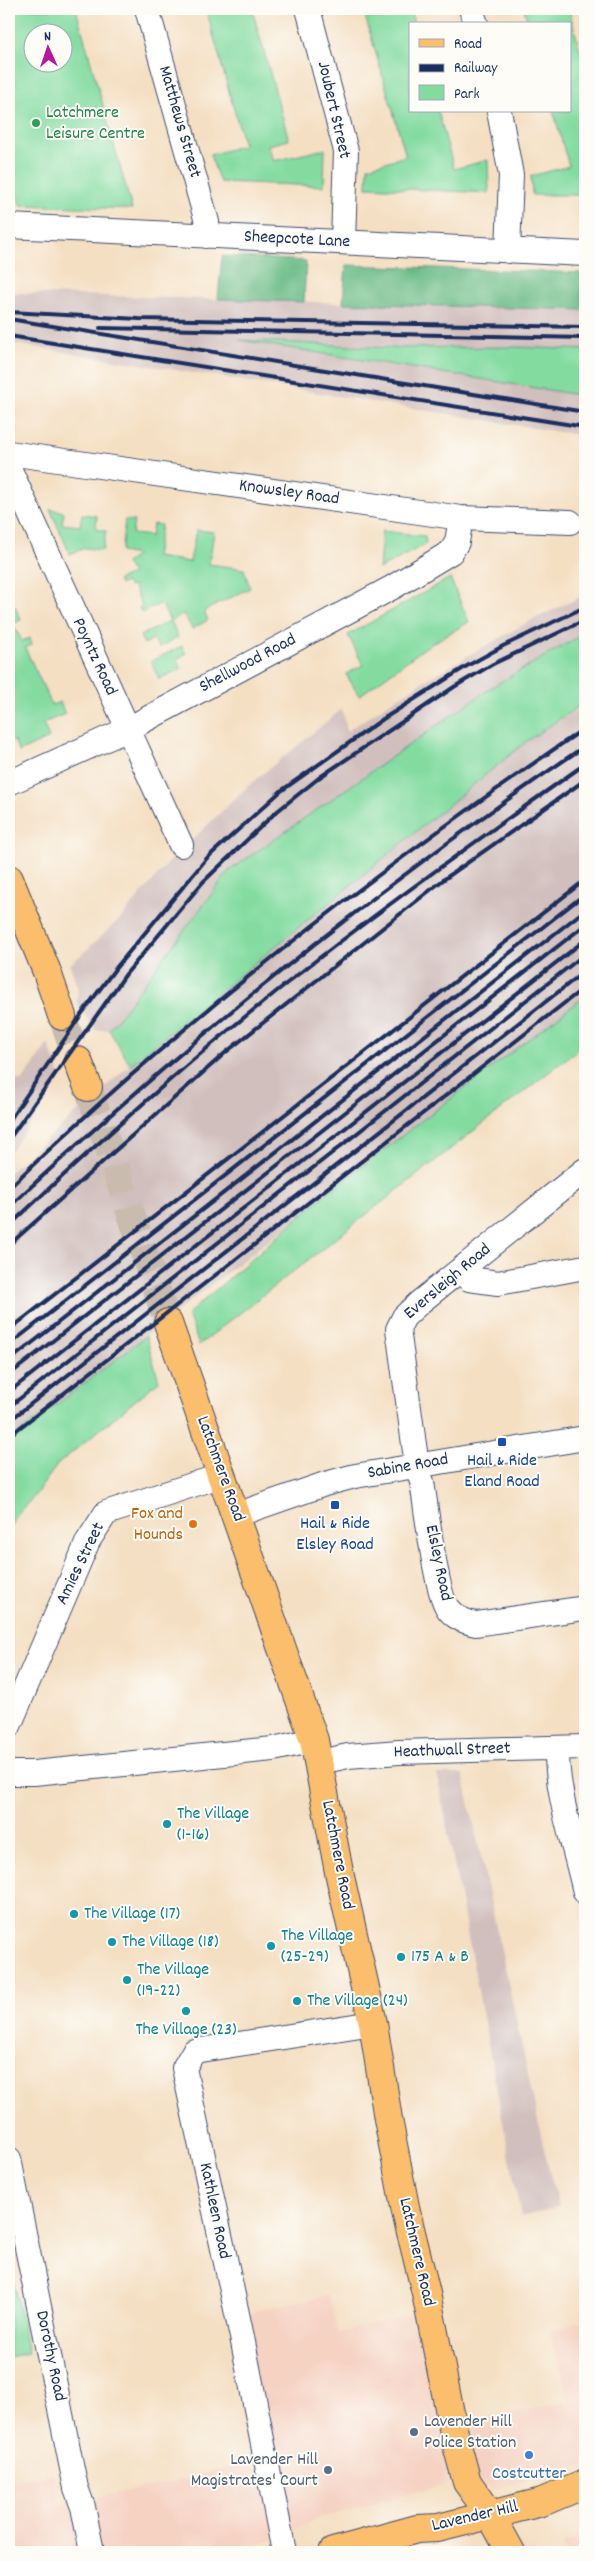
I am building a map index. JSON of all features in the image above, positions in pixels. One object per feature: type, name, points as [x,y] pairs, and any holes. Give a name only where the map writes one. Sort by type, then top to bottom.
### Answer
[{"type":"main road","points":[[9,879],[44,962],[62,1016]]},
{"type":"main road","points":[[78,1061],[88,1087]]},
{"type":"main road","name":"Latchmere Road","points":[[168,1323],[317,1751],[336,1860],[373,2023],[388,2119],[406,2212],[426,2293],[455,2438],[467,2482],[490,2514],[511,2552]]},
{"type":"main road","name":"Lavender Hill","points":[[333,2552],[417,2529],[438,2528],[542,2502],[585,2484]]},
{"type":"street","name":"Matthews Street","points":[[147,9],[207,222],[206,236]]},
{"type":"street","name":"Joubert Street","points":[[308,9],[346,152],[343,242]]},
{"type":"street","points":[[471,9],[475,22]]},
{"type":"street","points":[[499,112],[511,175],[508,251]]},
{"type":"street","name":"Sheepcote Lane","points":[[9,226],[69,227],[206,236],[585,254]]},
{"type":"street","name":"Knowsley Road","points":[[9,453],[461,518],[570,522]]},
{"type":"street","name":"Poyntz Road","points":[[9,468],[181,845]]},
{"type":"street","name":"Shellwood Road","points":[[9,783],[128,729],[393,587],[451,552],[457,542],[461,518]]},
{"type":"street","name":"Eversleigh Road","points":[[417,1466],[398,1329],[400,1323],[411,1310],[585,1170]]},
{"type":"street","points":[[461,1269],[469,1279],[498,1284],[585,1267]]},
{"type":"street","name":"Sabine Road","points":[[236,1515],[325,1484],[417,1466],[585,1438]]},
{"type":"street","name":"Elsley Road","points":[[417,1466],[422,1482],[440,1589],[448,1610],[464,1622],[476,1624],[585,1608]]},
{"type":"street","name":"Amies Street","points":[[9,1726],[88,1541],[106,1513],[220,1476]]},
{"type":"street","name":"Heathwall Street","points":[[317,1751],[348,1756],[399,1752],[585,1747]]},
{"type":"street","points":[[9,1773],[43,1772],[273,1748],[317,1751]]},
{"type":"street","points":[[557,1748],[557,1762],[563,1798],[585,1892]]},
{"type":"street","name":"Kathleen Road","points":[[284,2552],[242,2337],[208,2189],[184,2068],[194,2051],[373,2023]]},
{"type":"street","name":"Dorothy Road","points":[[9,2159],[76,2488],[83,2507],[92,2552]]},
{"type":"shaded area","points":[[9,293],[585,310],[585,350],[514,347],[388,348],[246,341],[585,396],[585,436],[9,343]]},
{"type":"shaded area","points":[[585,595],[585,633],[141,989],[109,1030],[95,1030],[77,1003],[78,988],[70,965],[121,918],[169,862],[248,786],[342,709],[347,731],[422,682],[528,622]]},
{"type":"shaded area","points":[[585,704],[585,996],[9,1441],[9,1173],[130,1065],[527,741]]},
{"type":"shaded area","points":[[9,1034],[15,1080],[22,1081],[48,1044],[61,1078],[9,1154]]},
{"type":"shaded area","points":[[437,1774],[463,1774],[546,2158],[559,2207],[521,2217]]},
{"type":"shaded area","points":[[329,2295],[338,2333],[411,2314],[422,2314],[439,2393],[448,2483],[320,2518],[267,2542],[224,2552],[9,2552],[9,2482],[53,2473],[60,2505],[174,2482],[271,2457],[243,2318],[257,2310]]},
{"type":"shaded area","points":[[585,2320],[585,2465],[492,2490],[472,2477],[464,2423],[570,2401],[549,2331]]},
{"type":"shaded area","points":[[585,2535],[585,2552],[565,2552],[562,2543]]},
{"type":"green space","points":[[9,9],[76,9],[132,209],[20,205],[9,162]]},
{"type":"green space","points":[[206,9],[252,9],[289,140],[268,145],[274,161],[325,149],[324,186],[220,182],[210,155],[244,145]]},
{"type":"green space","points":[[363,9],[410,9],[413,22],[409,22],[409,112],[438,112],[454,169],[488,160],[489,193],[367,187],[368,167],[406,156]]},
{"type":"green space","points":[[524,9],[569,9],[585,69],[585,195],[532,195],[531,176],[569,166],[553,112],[572,112],[572,22],[527,22]]},
{"type":"green space","points":[[222,256],[306,261],[304,302],[218,299]]},
{"type":"green space","points":[[346,265],[585,273],[585,310],[343,303]]},
{"type":"green space","points":[[239,340],[388,348],[514,347],[585,350],[585,396]]},
{"type":"green space","points":[[50,509],[64,512],[62,524],[80,526],[82,514],[97,516],[96,529],[106,531],[103,550],[85,548],[70,554]]},
{"type":"green space","points":[[125,520],[134,521],[132,534],[151,536],[153,524],[161,525],[156,557],[190,562],[196,530],[214,532],[209,564],[244,569],[250,588],[204,611],[208,620],[192,629],[184,614],[171,621],[178,637],[159,648],[154,639],[144,644],[140,636],[170,621],[161,603],[142,613],[139,608],[142,606],[133,586],[129,587],[126,582],[120,585],[118,580],[132,574],[126,563],[137,555],[121,552]]},
{"type":"green space","points":[[382,531],[425,536],[426,544],[379,569]]},
{"type":"green space","points":[[450,578],[469,622],[426,647],[359,696],[346,674],[363,665],[348,635]]},
{"type":"green space","points":[[15,606],[21,620],[13,624],[22,641],[30,638],[32,645],[25,648],[52,705],[60,702],[65,714],[43,723],[49,738],[19,752],[14,740],[9,743],[9,608]]},
{"type":"green space","points":[[585,633],[585,702],[527,741],[130,1065],[109,1030],[229,871],[492,687]]},
{"type":"green space","points":[[182,646],[186,654],[177,659],[181,669],[159,679],[151,661]]},
{"type":"green space","points":[[585,996],[585,1044],[199,1345],[188,1314],[327,1193]]},
{"type":"green space","points":[[146,1336],[159,1381],[58,1464],[33,1498],[19,1512],[9,1531],[9,1441]]},
{"type":"green space","points":[[9,2260],[28,2353],[9,2357]]},
{"type":"tunnel","points":[[62,1016],[78,1061]]},
{"type":"tunnel","points":[[88,1087],[168,1323]]},
{"type":"railway","points":[[9,312],[139,319],[585,327]]},
{"type":"railway","points":[[9,319],[585,412]]},
{"type":"railway","points":[[100,328],[585,338]]},
{"type":"railway","points":[[9,336],[585,427]]},
{"type":"railway","points":[[9,1121],[83,1012],[115,969],[207,858],[281,791],[383,719],[467,666],[503,646],[585,607]]},
{"type":"railway","points":[[9,1139],[126,974],[203,882],[275,813],[320,777],[454,687],[493,664],[585,620]]},
{"type":"railway","points":[[9,1188],[145,1063],[287,946],[434,834],[585,728]]},
{"type":"railway","points":[[9,1207],[146,1084],[288,965],[434,853],[585,746]]},
{"type":"railway","points":[[9,1226],[150,1097],[271,996],[374,916],[585,764]]},
{"type":"railway","points":[[9,1245],[225,1053],[443,880],[585,780]]},
{"type":"railway","points":[[9,1330],[585,880]]},
{"type":"railway","points":[[9,1345],[585,894]]},
{"type":"railway","points":[[9,1361],[585,910]]},
{"type":"railway","points":[[9,1375],[585,925]]},
{"type":"railway","points":[[9,1392],[585,940]]},
{"type":"railway","points":[[9,1407],[585,954]]},
{"type":"railway","points":[[9,1421],[585,971]]},
{"type":"railway","points":[[9,1436],[585,987]]},
{"type":"railway","points":[[9,1160],[11,1178]]},
{"type":"place","name":"Latchmere Leisure Centre","points":[[36,123]]},
{"type":"place","name":"Hail & Ride Eland Road","points":[[502,1442]]},
{"type":"place","name":"Hail & Ride Elsley Road","points":[[335,1505]]},
{"type":"place","name":"Fox and Hounds","points":[[193,1524]]},
{"type":"place","name":"The Village (1-16)","points":[[167,1824]]},
{"type":"place","name":"The Village (17)","points":[[74,1914]]},
{"type":"place","name":"The Village (18)","points":[[112,1942]]},
{"type":"place","name":"The Village (25-29)","points":[[271,1946]]},
{"type":"place","name":"175 A & B","points":[[401,1957]]},
{"type":"place","name":"The Village (19-22)","points":[[127,1980]]},
{"type":"place","name":"The Village (24)","points":[[297,2001]]},
{"type":"place","name":"The Village (23)","points":[[186,2011]]},
{"type":"place","name":"Lavender Hill Police Station","points":[[414,2432]]},
{"type":"place","name":"Costcutter","points":[[529,2455]]},
{"type":"place","name":"Lavender Hill Magistrates' Court","points":[[328,2470]]}]
